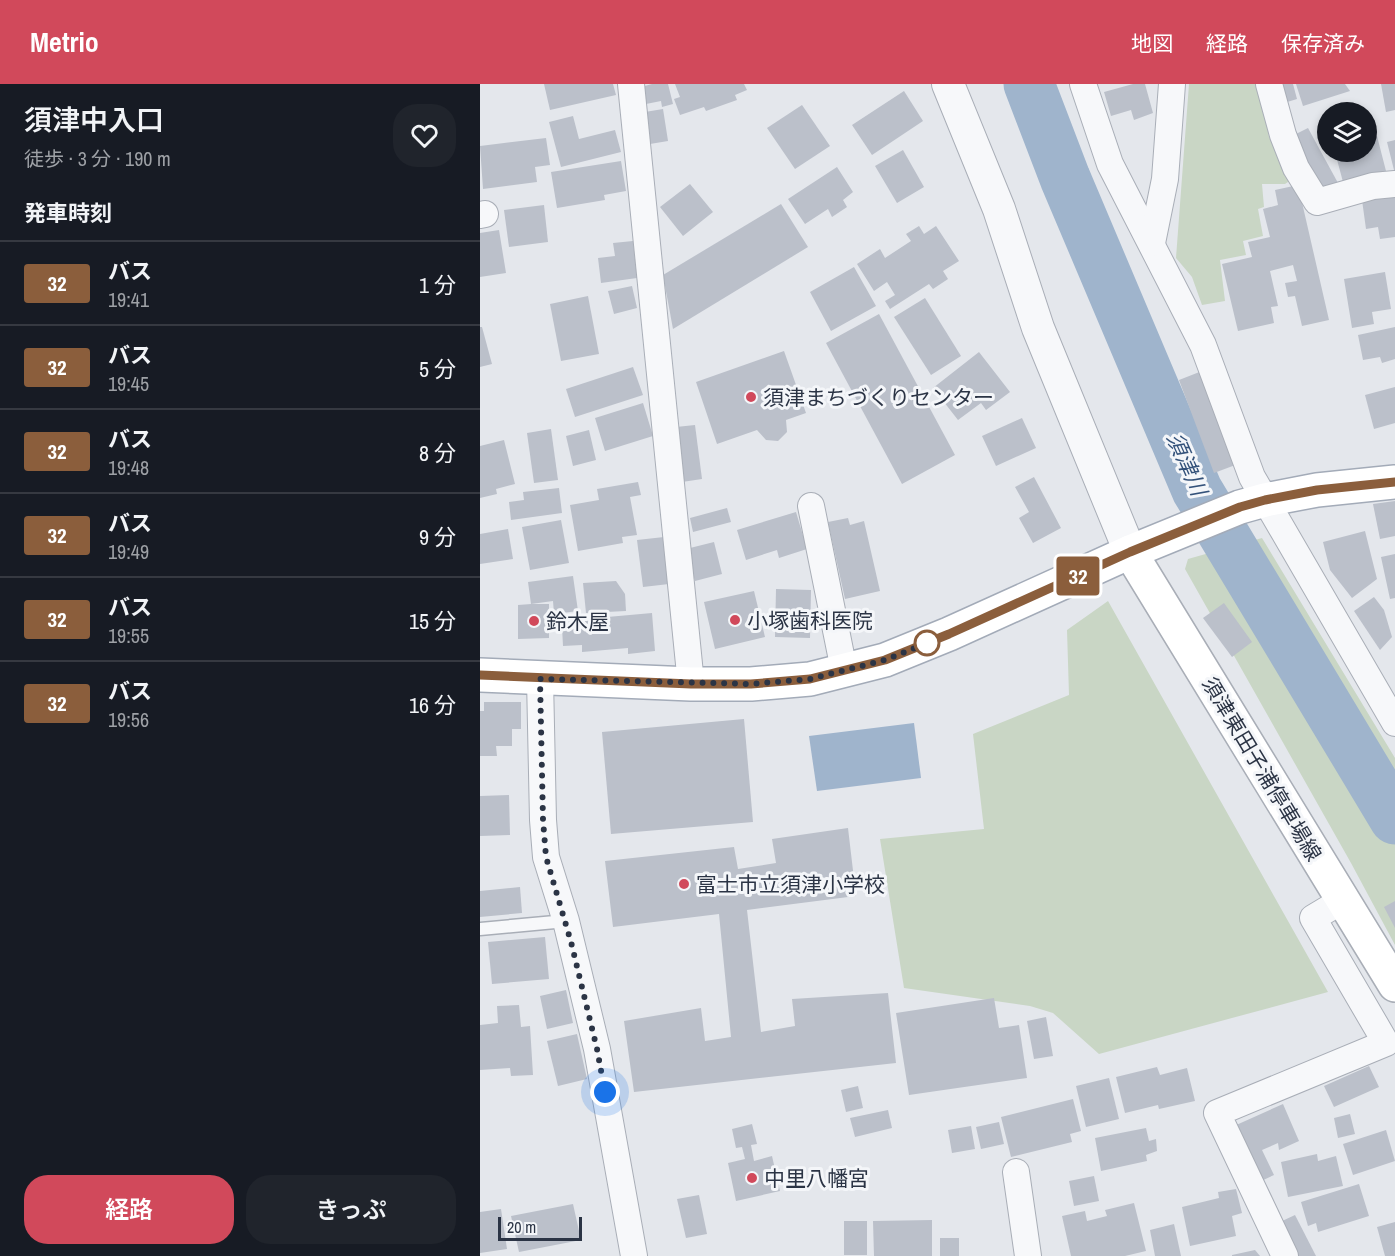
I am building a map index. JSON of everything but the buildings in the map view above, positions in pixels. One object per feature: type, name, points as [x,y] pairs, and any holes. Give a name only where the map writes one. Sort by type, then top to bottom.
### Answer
[{"type":"main road","points":[[480,673],[540,679],[691,684],[751,684],[810,679],[885,660],[949,634],[1130,552],[1252,503],[1317,490],[1395,482]]},
{"type":"main road","name":"須津東田子浦停車場線","points":[[1130,552],[1395,985]]},
{"type":"street","points":[[631,84],[691,684]]},
{"type":"street","points":[[948,84],[999,209],[1038,328],[1130,552]]},
{"type":"street","points":[[1083,84],[1110,164],[1203,345],[1252,477],[1252,503],[1395,723]]},
{"type":"street","points":[[1152,243],[1165,179],[1172,84]]},
{"type":"street","points":[[1269,84],[1283,135],[1296,168],[1317,202],[1373,186],[1395,184]]},
{"type":"street","points":[[812,506],[844,670]]},
{"type":"street","points":[[540,679],[545,848],[566,921],[597,1049],[634,1256]]},
{"type":"street","points":[[1285,1256],[1217,1113],[1386,1043],[1313,918],[1342,900]]},
{"type":"street","points":[[1016,1172],[1028,1256]]},
{"type":"lane","points":[[480,929],[566,921]]},
{"type":"green space","points":[[1189,84],[1259,84],[1269,137],[1291,180],[1285,184],[1262,184],[1264,207],[1258,209],[1263,236],[1243,241],[1246,255],[1220,260],[1225,301],[1202,305],[1192,277],[1176,258]]},
{"type":"green space","points":[[1262,538],[1395,758],[1395,945],[1185,569],[1188,559]]},
{"type":"green space","points":[[1108,601],[1328,992],[1099,1054],[1053,1013],[1030,1006],[904,988],[880,839],[984,829],[973,734],[1069,695],[1067,630]]},
{"type":"water","points":[[914,723],[921,778],[817,791],[809,736]]},
{"type":"waterway","name":"須津川","points":[[1029,84],[1065,178],[1197,490],[1395,819]]},
{"type":"bus line","name":"32","points":[[480,675],[691,684],[751,684],[810,679],[885,660],[949,634],[1130,552],[1240,507],[1317,490],[1395,482]]},
{"type":"place","name":"須津まちづくりセンター","points":[[751,397]]},
{"type":"place","name":"小塚歯科医院","points":[[735,620]]},
{"type":"place","name":"鈴木屋","points":[[534,621]]},
{"type":"place","name":"富士市立須津小学校","points":[[684,884]]},
{"type":"place","name":"中里八幡宮","points":[[752,1178]]},
{"type":"route","points":[[605,1092],[566,921],[546,857],[540,679],[691,684],[751,684],[810,679],[885,660],[927,643]]}]
